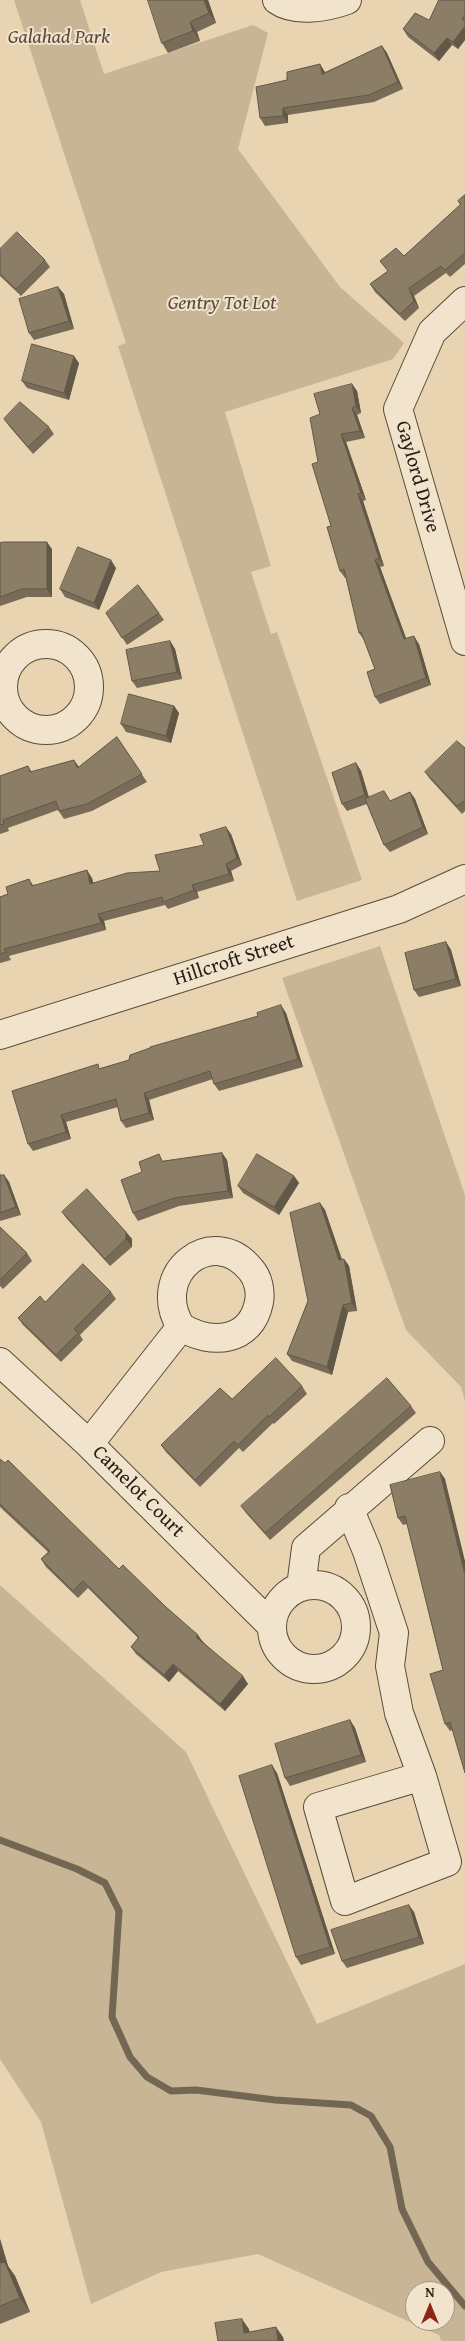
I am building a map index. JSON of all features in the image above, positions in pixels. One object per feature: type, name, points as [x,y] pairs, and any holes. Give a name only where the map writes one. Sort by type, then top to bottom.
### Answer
[{"type":"street","points":[[276,0],[282,4],[305,7],[327,6],[347,0]]},
{"type":"street","name":"Gaylord Drive","points":[[465,301],[432,332],[398,409],[465,641]]},
{"type":"street","name":"Hillcroft Street","points":[[0,1035],[399,909],[465,879]]},
{"type":"street","points":[[89,1444],[181,1327]]},
{"type":"street","name":"Camelot Court","points":[[0,1362],[89,1444],[272,1626]]},
{"type":"street","points":[[301,1587],[306,1548],[349,1508],[430,1441]]},
{"type":"street","points":[[349,1508],[367,1551],[394,1633],[390,1666],[399,1713],[422,1776],[447,1862],[345,1901],[318,1807],[422,1776]]},
{"type":"street","points":[[301,1587],[324,1587],[344,1598],[355,1618],[354,1641],[347,1654],[336,1664],[322,1669],[306,1669],[292,1664],[281,1654],[274,1641],[272,1626],[276,1609],[286,1596],[301,1587]]},
{"type":"street","points":[[354,1641],[390,1666]]},
{"type":"green space","name":"Gentry Tot Lot","points":[[14,0],[80,0],[104,74],[253,25],[268,33],[238,149],[340,287],[404,343],[393,359],[225,412],[271,566],[251,572],[271,634],[277,632],[362,880],[297,901],[118,346],[126,343]]},
{"type":"green space","points":[[380,946],[465,1195],[465,1401],[461,1387],[406,1330],[282,978]]},
{"type":"green space","points":[[0,1585],[186,1752],[317,2024],[465,1964],[465,2341],[441,2341],[439,2335],[430,2331],[455,2331],[455,2281],[405,2281],[405,2320],[258,2254],[161,2272],[91,2304],[41,2122],[0,2059]]},
{"type":"building","points":[[148,0],[204,0],[209,13],[190,22],[193,31],[162,43]]},
{"type":"building","points":[[439,0],[465,0],[465,15],[462,19],[465,22],[465,26],[453,42],[447,38],[434,53],[403,29],[415,13],[429,20]]},
{"type":"building","points":[[382,46],[398,82],[369,95],[283,108],[283,116],[260,118],[256,87],[287,80],[287,72],[320,64],[322,74]]},
{"type":"building","points":[[465,195],[465,253],[445,270],[441,266],[409,288],[414,301],[400,314],[370,284],[388,271],[380,261],[396,248],[404,256],[461,204],[458,201]]},
{"type":"building","points":[[17,232],[45,260],[16,289],[0,274],[0,249]]},
{"type":"building","points":[[58,287],[69,321],[29,333],[19,299]]},
{"type":"building","points":[[32,344],[74,356],[64,393],[22,381]]},
{"type":"building","points":[[352,384],[356,406],[352,408],[360,431],[341,434],[361,493],[358,494],[379,558],[375,560],[404,639],[414,636],[426,678],[375,697],[367,672],[375,669],[361,632],[359,633],[344,569],[340,571],[327,527],[331,526],[312,464],[318,462],[310,418],[320,414],[314,394]]},
{"type":"building","points":[[20,402],[49,427],[28,447],[4,419]]},
{"type":"building","points":[[47,542],[47,589],[22,589],[0,597],[0,543]]},
{"type":"building","points":[[78,547],[111,560],[94,603],[60,589]]},
{"type":"building","points":[[138,585],[159,613],[122,638],[106,613]]},
{"type":"building","points":[[170,641],[177,672],[132,681],[126,650]]},
{"type":"building","points":[[129,694],[174,706],[166,736],[121,724]]},
{"type":"building","points":[[117,737],[142,774],[87,804],[59,811],[56,801],[3,820],[4,824],[0,825],[0,776],[28,766],[30,772],[74,760],[77,768]]},
{"type":"building","points":[[457,741],[465,748],[465,800],[457,806],[425,772]]},
{"type":"building","points":[[356,763],[365,795],[342,804],[332,773]]},
{"type":"building","points":[[384,791],[390,801],[410,792],[423,827],[384,845],[365,799]]},
{"type":"building","points":[[226,827],[237,858],[226,864],[229,874],[192,885],[194,890],[163,902],[162,897],[98,914],[101,923],[4,949],[6,952],[0,954],[0,897],[8,894],[6,887],[29,879],[32,886],[87,870],[90,884],[127,873],[160,871],[155,855],[204,845],[200,835]]},
{"type":"building","points":[[446,942],[456,979],[414,990],[405,953]]},
{"type":"building","points":[[281,1005],[298,1059],[214,1084],[210,1071],[144,1093],[149,1113],[121,1121],[116,1099],[61,1115],[66,1132],[28,1144],[12,1091],[98,1064],[99,1069],[129,1060],[130,1055],[150,1047],[258,1016],[257,1013]]},
{"type":"building","points":[[222,1153],[228,1191],[174,1198],[133,1213],[121,1180],[142,1172],[139,1162],[159,1154],[162,1161]]},
{"type":"building","points":[[257,1154],[294,1176],[274,1207],[238,1186]]},
{"type":"building","points":[[4,1175],[16,1207],[0,1213],[0,1176]]},
{"type":"building","points":[[87,1189],[126,1232],[126,1239],[105,1259],[62,1212]]},
{"type":"building","points":[[320,1203],[339,1260],[344,1259],[352,1303],[343,1305],[327,1367],[287,1354],[308,1301],[290,1213]]},
{"type":"building","points":[[0,1227],[27,1253],[0,1280]]},
{"type":"building","points":[[83,1264],[111,1292],[74,1329],[78,1333],[56,1355],[18,1318],[40,1296],[45,1302]]},
{"type":"building","points":[[276,1358],[302,1386],[269,1417],[268,1415],[238,1445],[234,1441],[195,1480],[161,1445],[220,1388],[232,1399]]},
{"type":"building","points":[[387,1378],[411,1406],[265,1533],[241,1506]]},
{"type":"building","points":[[0,1459],[5,1463],[8,1460],[119,1569],[123,1565],[198,1635],[196,1637],[243,1676],[220,1704],[173,1664],[164,1675],[131,1647],[139,1637],[83,1581],[73,1591],[41,1559],[50,1551],[0,1504]]},
{"type":"building","points":[[440,1472],[465,1575],[465,1773],[450,1722],[445,1724],[430,1674],[443,1670],[405,1516],[398,1518],[390,1485]]},
{"type":"building","points":[[350,1720],[361,1755],[285,1778],[275,1744]]},
{"type":"building","points":[[272,1765],[330,1947],[296,1957],[239,1776]]},
{"type":"building","points":[[409,1905],[419,1937],[342,1961],[331,1930]]},
{"type":"building","points":[[0,2258],[1,2263],[5,2262],[20,2298],[0,2306]]},
{"type":"building","points":[[242,2319],[244,2333],[276,2327],[278,2341],[218,2341],[215,2323]]},
{"type":"waterway","points":[[0,1840],[77,1869],[105,1883],[119,1911],[112,2017],[130,2057],[147,2077],[171,2091],[196,2090],[275,2100],[351,2105],[371,2116],[390,2147],[402,2209],[428,2262],[465,2306]]},
{"type":"park label","name":"Galahad Park","points":[[59,38]]}]
